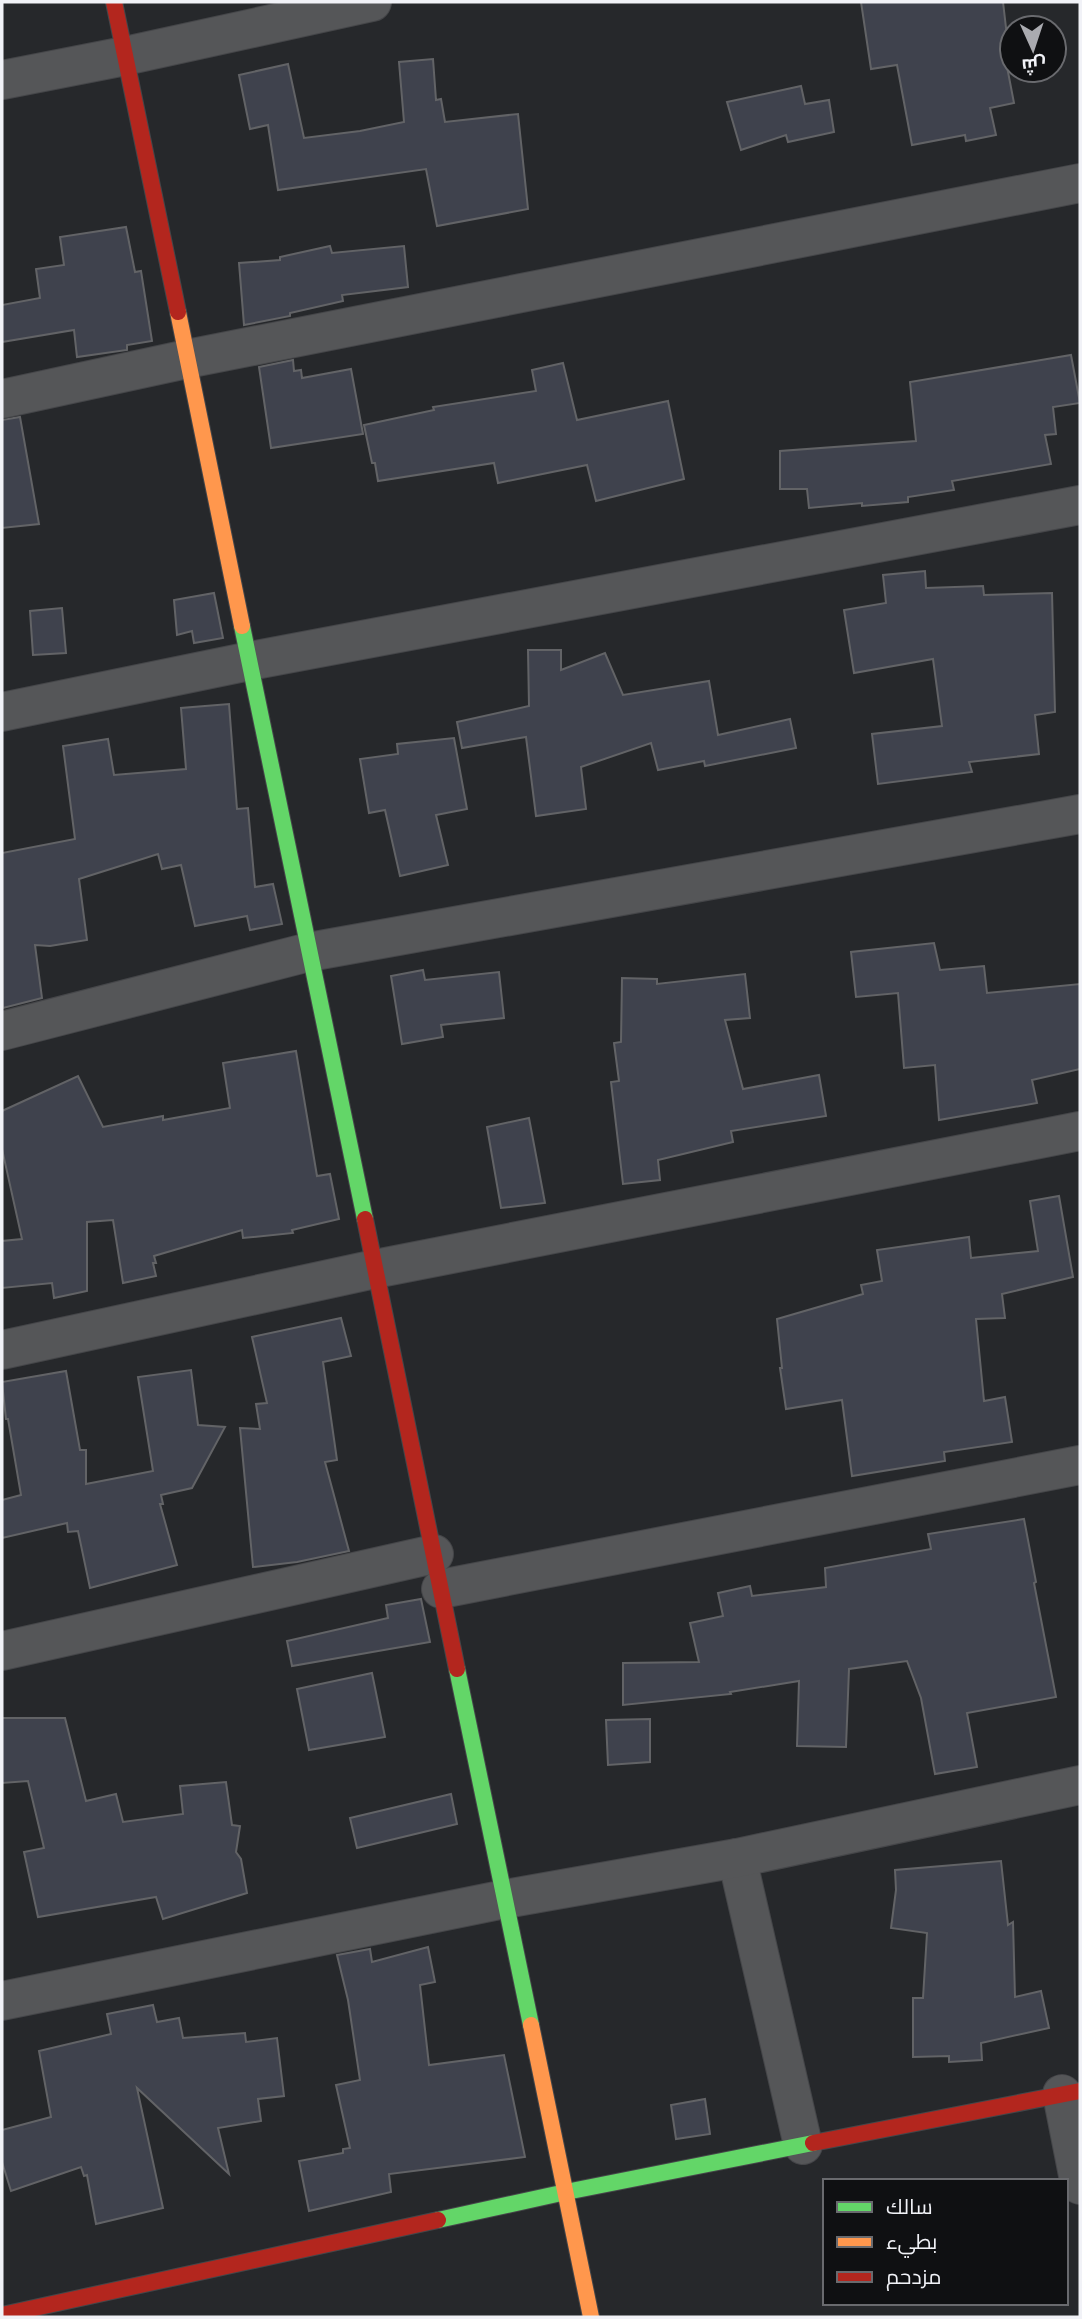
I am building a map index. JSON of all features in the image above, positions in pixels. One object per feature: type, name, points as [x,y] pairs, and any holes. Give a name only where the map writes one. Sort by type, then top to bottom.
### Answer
[{"type":"street","points":[[114,2],[592,2317]]},
{"type":"street","points":[[2,80],[372,2]]},
{"type":"street","points":[[2,399],[187,359],[1080,183]]},
{"type":"street","points":[[2,712],[250,661],[1080,505]]},
{"type":"street","points":[[2,1031],[309,952],[1080,814]]},
{"type":"street","points":[[2,1350],[375,1269],[1080,1130]]},
{"type":"street","points":[[2,1651],[437,1571],[1080,1465]]},
{"type":"street","points":[[2,2001],[505,1899],[737,1858],[1080,1785]]},
{"type":"street","points":[[737,1858],[803,2145]]},
{"type":"street","points":[[2,2315],[566,2192],[1071,2093],[1080,2185]]},
{"type":"building","points":[[861,2],[1003,2],[1004,14],[998,14],[998,84],[1010,84],[1014,103],[990,108],[996,135],[966,141],[965,135],[912,145],[897,65],[871,69]]},
{"type":"building","points":[[433,59],[436,100],[441,99],[445,122],[518,114],[528,209],[437,226],[426,169],[278,190],[268,125],[250,129],[239,75],[288,64],[304,138],[404,122],[399,62]]},
{"type":"building","points":[[801,86],[805,104],[829,100],[834,132],[788,142],[786,135],[741,150],[727,102]]},
{"type":"building","points":[[126,227],[135,272],[141,271],[152,341],[127,345],[127,350],[77,357],[74,330],[2,342],[2,305],[40,298],[36,269],[64,265],[60,237]]},
{"type":"building","points":[[330,246],[332,253],[404,246],[408,287],[342,295],[343,301],[244,325],[239,263],[280,260],[280,257]]},
{"type":"building","points":[[1071,355],[1080,403],[1053,407],[1056,434],[1045,435],[1051,464],[952,481],[954,490],[908,497],[908,502],[809,508],[807,489],[780,489],[780,451],[916,441],[910,382]]},
{"type":"building","points":[[293,360],[294,371],[301,370],[302,378],[351,369],[363,434],[271,448],[259,367]]},
{"type":"building","points":[[563,363],[577,420],[668,401],[684,479],[596,501],[587,465],[498,483],[494,463],[378,481],[364,425],[434,410],[433,407],[536,391],[532,370]]},
{"type":"building","points":[[20,417],[39,524],[2,528],[2,420]]},
{"type":"building","points":[[925,571],[926,588],[983,586],[984,595],[1052,593],[1055,712],[1035,715],[1039,754],[969,762],[972,772],[878,784],[872,734],[942,726],[933,659],[854,673],[844,610],[886,603],[883,575]]},
{"type":"building","points":[[214,593],[223,638],[194,643],[192,631],[177,635],[174,600]]},
{"type":"building","points":[[62,608],[66,653],[33,655],[30,611]]},
{"type":"building","points":[[528,650],[561,650],[561,670],[605,653],[623,695],[709,681],[718,735],[790,719],[796,748],[705,766],[704,761],[658,770],[651,743],[581,767],[586,809],[536,816],[526,737],[462,748],[457,722],[529,706]]},
{"type":"building","points":[[229,704],[237,809],[248,808],[255,887],[273,884],[282,924],[250,930],[247,916],[195,926],[181,865],[162,869],[158,854],[79,879],[87,940],[50,946],[35,945],[42,998],[3,1008],[2,853],[75,839],[63,746],[108,739],[114,775],[186,769],[181,708]]},
{"type":"building","points":[[454,738],[467,809],[436,815],[448,865],[400,876],[385,810],[369,813],[360,759],[398,754],[397,744]]},
{"type":"building","points":[[934,943],[940,970],[984,966],[987,993],[1080,984],[1080,1069],[1032,1080],[1037,1103],[939,1120],[935,1065],[904,1068],[898,993],[856,997],[851,952]]},
{"type":"building","points":[[423,970],[425,980],[499,972],[504,1018],[441,1025],[443,1037],[402,1044],[391,976]]},
{"type":"building","points":[[745,974],[750,1018],[725,1020],[743,1089],[819,1075],[826,1116],[731,1131],[733,1142],[658,1160],[660,1180],[623,1184],[611,1082],[619,1081],[614,1043],[621,1042],[622,978],[657,979],[657,984]]},
{"type":"building","points":[[296,1051],[317,1176],[330,1174],[339,1219],[292,1230],[293,1233],[243,1238],[242,1230],[154,1256],[156,1276],[123,1283],[113,1220],[87,1222],[87,1291],[54,1298],[52,1283],[2,1288],[2,1241],[22,1239],[2,1149],[2,1111],[78,1076],[103,1127],[230,1108],[223,1063]]},
{"type":"building","points":[[529,1118],[545,1203],[501,1208],[487,1127]]},
{"type":"building","points":[[1059,1196],[1073,1277],[1002,1294],[1005,1318],[976,1319],[984,1401],[1005,1397],[1012,1442],[944,1452],[945,1461],[852,1476],[842,1400],[786,1409],[777,1319],[863,1294],[861,1285],[882,1281],[877,1250],[969,1237],[971,1258],[1038,1251],[1030,1201]]},
{"type":"building","points":[[341,1318],[351,1356],[323,1362],[337,1460],[325,1462],[349,1551],[297,1562],[253,1567],[240,1428],[260,1429],[256,1404],[267,1403],[252,1337]]},
{"type":"building","points":[[191,1370],[198,1425],[225,1427],[192,1488],[161,1495],[163,1504],[160,1504],[177,1565],[90,1588],[78,1531],[68,1532],[67,1523],[2,1538],[2,1500],[21,1495],[6,1419],[2,1382],[66,1371],[80,1450],[86,1450],[86,1484],[153,1471],[138,1377]]},
{"type":"building","points":[[1024,1519],[1056,1697],[967,1713],[977,1767],[935,1774],[921,1698],[907,1661],[849,1669],[846,1747],[797,1746],[799,1681],[730,1692],[731,1694],[623,1705],[623,1663],[699,1662],[690,1623],[723,1616],[718,1593],[750,1586],[752,1596],[826,1587],[825,1568],[931,1549],[928,1534]]},
{"type":"building","points":[[421,1599],[430,1642],[292,1666],[287,1641],[388,1618],[386,1605]]},
{"type":"building","points":[[372,1673],[385,1737],[309,1750],[297,1689]]},
{"type":"building","points":[[2,1718],[65,1718],[86,1801],[116,1794],[123,1822],[183,1814],[180,1786],[226,1782],[232,1825],[240,1826],[236,1852],[241,1859],[247,1893],[163,1919],[156,1897],[38,1917],[24,1852],[44,1848],[28,1781],[2,1783]]},
{"type":"building","points":[[650,1719],[650,1762],[608,1765],[606,1720]]},
{"type":"building","points":[[451,1794],[457,1824],[357,1848],[350,1818]]},
{"type":"building","points":[[1001,1861],[1008,1925],[1013,1922],[1015,1997],[1041,1991],[1049,2028],[981,2043],[982,2060],[949,2062],[949,2056],[913,2057],[913,1998],[923,1998],[927,1933],[891,1928],[896,1890],[895,1870]]},
{"type":"building","points":[[428,1947],[435,1982],[420,1985],[429,2065],[504,2055],[525,2157],[389,2174],[391,2192],[309,2211],[299,2161],[343,2153],[343,2149],[350,2148],[336,2085],[360,2080],[348,2000],[337,1955],[370,1949],[372,1962]]},
{"type":"building","points":[[153,2005],[157,2022],[179,2018],[183,2038],[245,2033],[246,2042],[277,2038],[284,2096],[258,2099],[261,2121],[218,2128],[229,2174],[137,2088],[163,2208],[96,2224],[87,2175],[84,2176],[81,2167],[11,2191],[2,2162],[2,2130],[51,2117],[39,2051],[111,2034],[107,2014]]},
{"type":"building","points":[[705,2099],[710,2134],[676,2139],[671,2105]]},
{"type":"traffic: fast","points":[[242,626],[365,1219]]},
{"type":"traffic: fast","points":[[457,1669],[531,2025]]},
{"type":"traffic: fast","points":[[438,2220],[813,2143]]},
{"type":"traffic: slow","points":[[178,312],[242,626]]},
{"type":"traffic: slow","points":[[531,2025],[591,2317]]},
{"type":"traffic: jam","points":[[114,2],[178,312]]},
{"type":"traffic: jam","points":[[365,1219],[457,1669]]},
{"type":"traffic: jam","points":[[813,2143],[1080,2091]]},
{"type":"traffic: jam","points":[[2,2315],[438,2220]]}]
